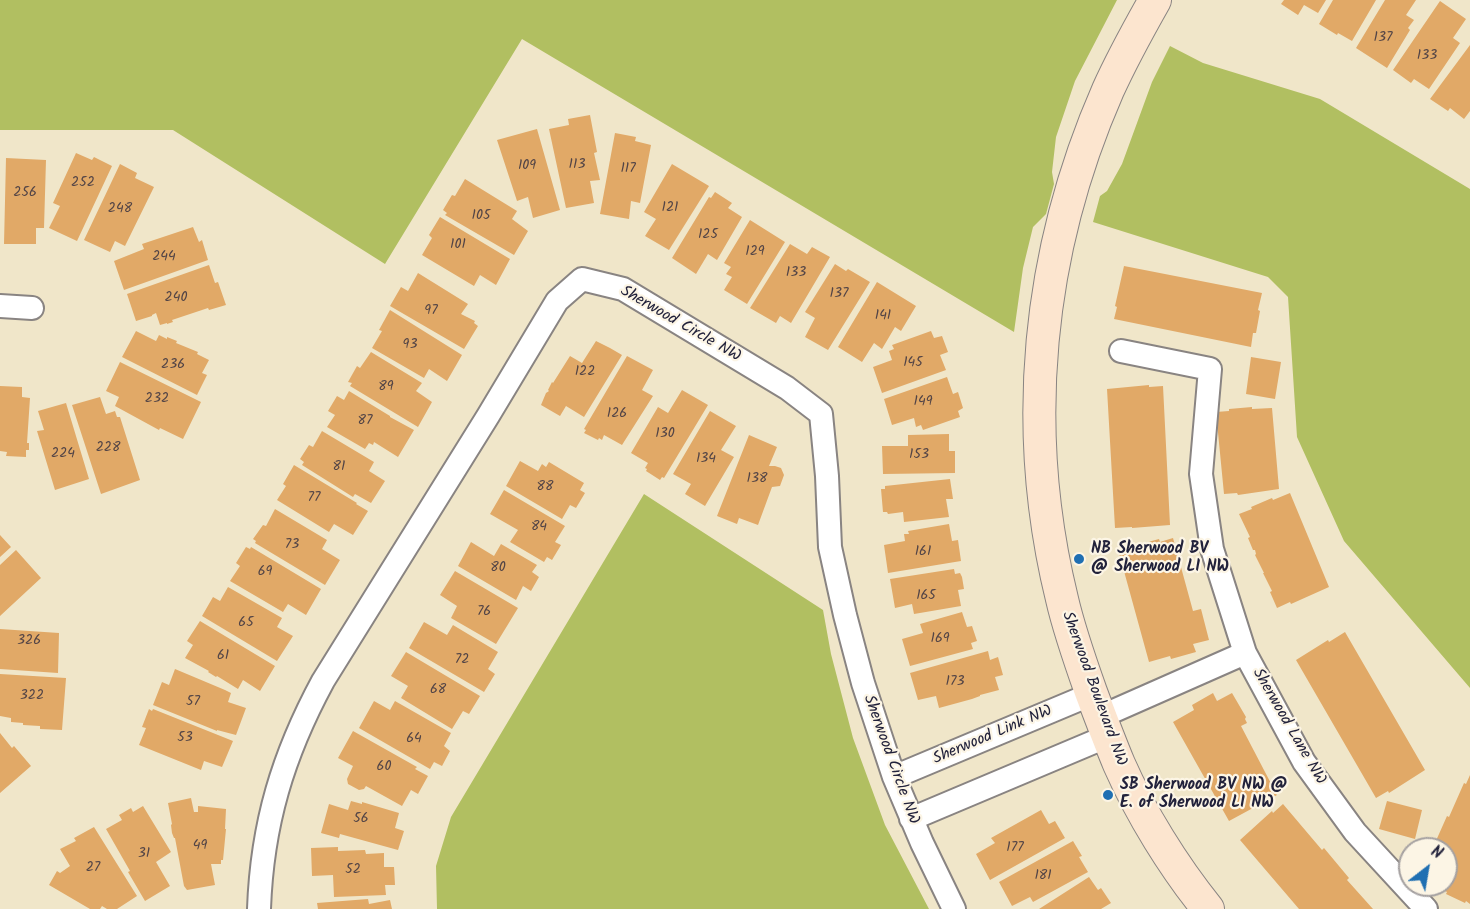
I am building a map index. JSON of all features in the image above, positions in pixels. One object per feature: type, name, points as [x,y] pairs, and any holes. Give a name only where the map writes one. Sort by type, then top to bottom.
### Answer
[{"type":"street","name":"Sherwood Boulevard NW","points":[[1155,0],[1133,38],[1108,90],[1072,188],[1054,259],[1047,299],[1038,401],[1040,452],[1051,552],[1076,647],[1100,716],[1120,765],[1143,811],[1169,854],[1208,909]]},
{"type":"street","name":"Sherwood Circle NW","points":[[259,909],[264,850],[270,814],[282,771],[306,713],[323,681],[557,301],[582,279],[623,289],[788,388],[821,414],[827,476],[830,547],[863,683],[894,777],[911,819],[954,909]]},
{"type":"street","points":[[0,306],[32,308]]},
{"type":"street","name":"Sherwood Lane NW","points":[[1121,351],[1210,369],[1201,474],[1212,549],[1245,653],[1304,762],[1355,832],[1426,909]]},
{"type":"street","name":"Sherwood Lane NW","points":[[1100,716],[1245,653]]},
{"type":"street","name":"Sherwood Link NW","points":[[894,777],[1100,716]]},
{"type":"street","points":[[911,819],[1100,716]]},
{"type":"green space","points":[[0,0],[1117,0],[1075,81],[1056,137],[1052,172],[1054,184],[1046,214],[1033,227],[1023,268],[1014,332],[522,39],[385,264],[173,130],[0,130]]},
{"type":"green space","points":[[1170,46],[1203,63],[1320,99],[1470,189],[1470,688],[1344,541],[1297,437],[1288,297],[1268,277],[1093,222],[1100,196],[1107,191],[1122,164],[1152,82]]},
{"type":"green space","points":[[644,494],[823,610],[831,654],[853,738],[885,825],[929,909],[437,909],[436,866],[451,817]]},
{"type":"building","points":[[1284,0],[1326,0],[1318,13],[1304,5],[1298,15],[1281,4]]},
{"type":"building","points":[[1333,0],[1376,0],[1352,41],[1319,24]]},
{"type":"building","points":[[1385,0],[1416,0],[1406,15],[1414,20],[1408,28],[1410,30],[1387,68],[1356,48]]},
{"type":"building","points":[[1440,1],[1466,19],[1453,38],[1460,43],[1429,89],[1414,79],[1411,83],[1393,70]]},
{"type":"building","points":[[1470,45],[1470,111],[1464,119],[1450,108],[1448,111],[1430,99]]},
{"type":"building","points":[[590,115],[597,152],[594,153],[600,180],[590,181],[594,203],[566,208],[549,129],[569,125],[568,119]]},
{"type":"building","points":[[537,129],[560,210],[533,218],[528,197],[517,201],[497,140]]},
{"type":"building","points":[[615,133],[636,137],[635,141],[651,145],[640,203],[631,201],[629,219],[600,214]]},
{"type":"building","points":[[76,153],[92,160],[94,157],[112,166],[77,241],[49,228],[60,206],[53,203]]},
{"type":"building","points":[[6,158],[46,160],[44,228],[36,228],[36,244],[4,244]]},
{"type":"building","points":[[120,164],[137,173],[135,178],[154,187],[125,246],[115,241],[110,252],[84,240]]},
{"type":"building","points":[[672,164],[709,186],[669,250],[645,236],[656,219],[644,212]]},
{"type":"building","points":[[465,179],[517,211],[512,219],[528,231],[514,255],[445,215],[447,213],[443,210]]},
{"type":"building","points":[[715,192],[732,203],[728,208],[742,217],[717,260],[708,254],[696,274],[672,258],[709,197],[711,198]]},
{"type":"building","points":[[440,217],[510,259],[496,285],[480,275],[474,286],[422,255],[432,238],[429,235]]},
{"type":"building","points":[[750,220],[785,242],[747,304],[724,290],[732,277],[726,274],[731,267],[724,263]]},
{"type":"building","points":[[193,227],[199,242],[202,240],[208,260],[124,290],[114,261],[144,249],[142,244]]},
{"type":"building","points":[[790,244],[807,254],[812,247],[830,257],[791,323],[780,316],[776,323],[750,308]]},
{"type":"building","points":[[835,264],[870,282],[828,350],[805,337],[815,318],[805,312]]},
{"type":"building","points":[[209,265],[226,305],[209,310],[208,308],[172,320],[173,322],[167,324],[160,325],[156,313],[136,321],[127,294]]},
{"type":"building","points":[[1124,266],[1262,293],[1256,333],[1253,333],[1251,347],[1114,319]]},
{"type":"building","points":[[418,273],[468,304],[461,314],[475,321],[474,323],[478,326],[464,349],[390,306],[401,287],[408,291]]},
{"type":"building","points":[[877,282],[916,306],[901,331],[895,327],[882,349],[874,343],[862,362],[838,347]]},
{"type":"building","points":[[390,310],[462,355],[447,381],[429,369],[424,378],[372,348]]},
{"type":"building","points":[[136,331],[156,341],[159,335],[167,339],[167,337],[209,360],[202,373],[207,375],[197,395],[122,357]]},
{"type":"building","points":[[931,331],[934,338],[942,336],[948,352],[940,355],[946,370],[882,393],[873,367],[892,360],[889,351],[894,349],[892,345]]},
{"type":"building","points":[[596,341],[622,355],[584,417],[566,406],[560,416],[541,405],[552,382],[570,356],[582,363]]},
{"type":"building","points":[[371,352],[422,383],[416,391],[432,402],[418,427],[350,386],[352,383],[348,382],[357,366],[360,368]]},
{"type":"building","points":[[627,356],[653,370],[642,390],[653,396],[622,445],[604,435],[602,440],[599,438],[598,440],[584,433],[586,430],[584,429]]},
{"type":"building","points":[[1251,357],[1281,362],[1275,399],[1246,394]]},
{"type":"building","points":[[120,362],[201,402],[183,439],[160,428],[159,430],[115,406],[119,397],[106,391]]},
{"type":"building","points":[[947,377],[953,394],[958,392],[963,408],[958,411],[960,417],[923,430],[921,425],[916,427],[914,418],[892,425],[884,399]]},
{"type":"building","points":[[1149,385],[1149,387],[1163,386],[1170,525],[1115,528],[1107,389]]},
{"type":"building","points":[[0,386],[22,387],[22,397],[30,398],[27,443],[29,443],[29,450],[26,450],[26,457],[6,456],[7,452],[0,451]]},
{"type":"building","points":[[682,390],[708,405],[664,478],[660,480],[646,471],[648,463],[631,453],[658,407],[668,413]]},
{"type":"building","points":[[349,391],[414,430],[398,457],[374,442],[373,445],[369,443],[365,449],[327,427],[335,415],[328,411],[337,396],[344,400]]},
{"type":"building","points":[[100,397],[106,414],[115,411],[117,417],[120,417],[140,480],[101,494],[72,405]]},
{"type":"building","points":[[66,403],[89,479],[55,490],[37,431],[44,430],[38,411]]},
{"type":"building","points":[[1252,407],[1252,409],[1272,408],[1279,489],[1238,495],[1237,493],[1224,494],[1216,412]]},
{"type":"building","points":[[710,411],[736,426],[721,450],[734,457],[705,506],[685,494],[691,484],[673,474]]},
{"type":"building","points":[[322,431],[374,462],[369,471],[385,481],[371,503],[355,494],[353,497],[302,465],[304,462],[300,459],[309,445],[313,447]]},
{"type":"building","points":[[949,434],[949,451],[955,451],[955,473],[883,474],[882,446],[908,446],[908,435]]},
{"type":"building","points":[[749,435],[777,447],[769,466],[781,468],[784,475],[780,486],[772,487],[758,525],[739,518],[737,524],[717,516]]},
{"type":"building","points":[[520,461],[538,471],[542,464],[546,467],[549,462],[584,483],[580,490],[585,493],[576,508],[570,505],[562,519],[506,486]]},
{"type":"building","points":[[294,465],[368,511],[353,535],[334,524],[329,532],[277,500],[286,486],[283,484]]},
{"type":"building","points":[[950,479],[953,499],[946,499],[949,517],[904,522],[903,512],[888,514],[883,512],[881,489],[885,489],[885,486]]},
{"type":"building","points":[[504,490],[565,526],[555,542],[561,545],[552,560],[547,557],[544,562],[510,542],[518,530],[490,514]]},
{"type":"building","points":[[1290,493],[1329,587],[1277,608],[1239,514],[1272,498],[1273,500]]},
{"type":"building","points":[[275,509],[327,540],[322,549],[340,560],[325,585],[255,543],[253,539],[263,525],[266,526]]},
{"type":"building","points":[[949,524],[952,541],[958,540],[961,561],[888,573],[884,545],[905,541],[904,534],[909,534],[908,531]]},
{"type":"building","points":[[0,535],[11,547],[0,557]]},
{"type":"building","points":[[1173,538],[1193,611],[1201,609],[1209,640],[1193,644],[1196,652],[1149,662],[1119,553],[1137,548],[1137,545]]},
{"type":"building","points":[[471,542],[494,556],[501,544],[537,565],[532,572],[539,577],[531,591],[523,586],[516,600],[458,566]]},
{"type":"building","points":[[246,547],[250,549],[251,547],[321,589],[306,615],[288,604],[283,612],[230,581],[240,566],[236,563]]},
{"type":"building","points":[[16,550],[41,578],[0,616],[0,565]]},
{"type":"building","points":[[954,569],[955,574],[960,573],[962,577],[964,589],[958,590],[961,606],[914,614],[912,604],[895,608],[890,579]]},
{"type":"building","points":[[455,571],[518,608],[496,644],[451,618],[457,606],[440,595]]},
{"type":"building","points":[[228,587],[282,618],[277,627],[293,636],[277,661],[202,616],[213,597],[220,601]]},
{"type":"building","points":[[962,612],[967,627],[972,626],[977,641],[971,643],[973,649],[910,666],[902,639],[923,633],[920,624]]},
{"type":"building","points":[[200,621],[275,666],[260,691],[243,680],[238,689],[185,658],[193,645],[187,641]]},
{"type":"building","points":[[424,622],[447,635],[453,625],[498,652],[488,669],[495,674],[484,692],[409,648]]},
{"type":"building","points":[[0,629],[59,633],[58,673],[0,669]]},
{"type":"building","points":[[1345,632],[1425,770],[1389,793],[1388,791],[1376,798],[1296,660]]},
{"type":"building","points":[[988,651],[990,660],[998,657],[1003,675],[995,677],[999,690],[939,708],[936,696],[918,700],[910,673]]},
{"type":"building","points":[[406,652],[480,696],[469,714],[463,711],[452,729],[401,698],[408,686],[391,676]]},
{"type":"building","points":[[175,669],[231,693],[228,702],[246,708],[236,735],[217,731],[153,705],[162,682],[169,685]]},
{"type":"building","points":[[0,674],[66,678],[62,730],[40,729],[40,726],[11,722],[11,718],[0,716]]},
{"type":"building","points":[[1213,693],[1217,701],[1232,693],[1246,717],[1247,723],[1241,726],[1277,795],[1229,821],[1173,722],[1194,710],[1192,705]]},
{"type":"building","points":[[374,701],[390,710],[395,701],[451,733],[444,746],[450,751],[442,766],[434,762],[430,769],[359,728]]},
{"type":"building","points":[[149,709],[233,741],[222,767],[204,761],[201,770],[139,745],[146,728],[142,727]]},
{"type":"building","points":[[353,731],[417,767],[415,769],[428,776],[418,794],[411,790],[402,806],[366,786],[359,790],[348,784],[347,779],[353,766],[338,758]]},
{"type":"building","points":[[0,733],[31,766],[0,793]]},
{"type":"building","points":[[1470,775],[1470,904],[1452,897],[1458,897],[1458,837],[1438,837],[1464,783],[1466,784]]},
{"type":"building","points":[[191,798],[194,812],[198,812],[198,806],[226,809],[226,829],[223,860],[221,864],[211,864],[215,885],[187,890],[184,886],[175,838],[172,833],[168,803]]},
{"type":"building","points":[[351,801],[399,813],[395,828],[404,831],[398,850],[340,834],[339,838],[321,833],[329,804],[348,810]]},
{"type":"building","points":[[1387,801],[1422,810],[1415,837],[1379,829]]},
{"type":"building","points":[[1283,804],[1322,850],[1324,848],[1349,878],[1347,880],[1373,909],[1299,909],[1240,840]]},
{"type":"building","points":[[143,806],[171,852],[156,862],[170,886],[145,901],[106,829],[122,820],[119,815],[131,808],[133,812]]},
{"type":"building","points":[[1041,810],[1049,824],[1055,821],[1065,838],[990,880],[976,854],[995,843],[991,838]]},
{"type":"building","points":[[94,827],[137,896],[117,909],[107,909],[102,906],[100,909],[90,909],[49,885],[57,871],[60,873],[70,866],[60,849],[76,841],[74,838]]},
{"type":"building","points":[[1073,841],[1088,872],[1033,902],[1030,897],[1012,906],[999,882]]},
{"type":"building","points":[[338,847],[338,851],[365,850],[366,854],[384,853],[384,867],[394,867],[395,885],[385,885],[386,895],[334,897],[333,875],[312,876],[311,848]]},
{"type":"building","points":[[1089,877],[1098,890],[1101,888],[1111,903],[1101,909],[1039,909]]},
{"type":"building","points":[[368,899],[369,904],[390,900],[392,909],[318,909],[317,903]]},
{"type":"place","name":"NB Sherwood BV @ Sherwood LI NW","points":[[1079,559]]},
{"type":"place","name":"SB Sherwood BV NW @ E. of Sherwood LI NW","points":[[1108,795]]}]
